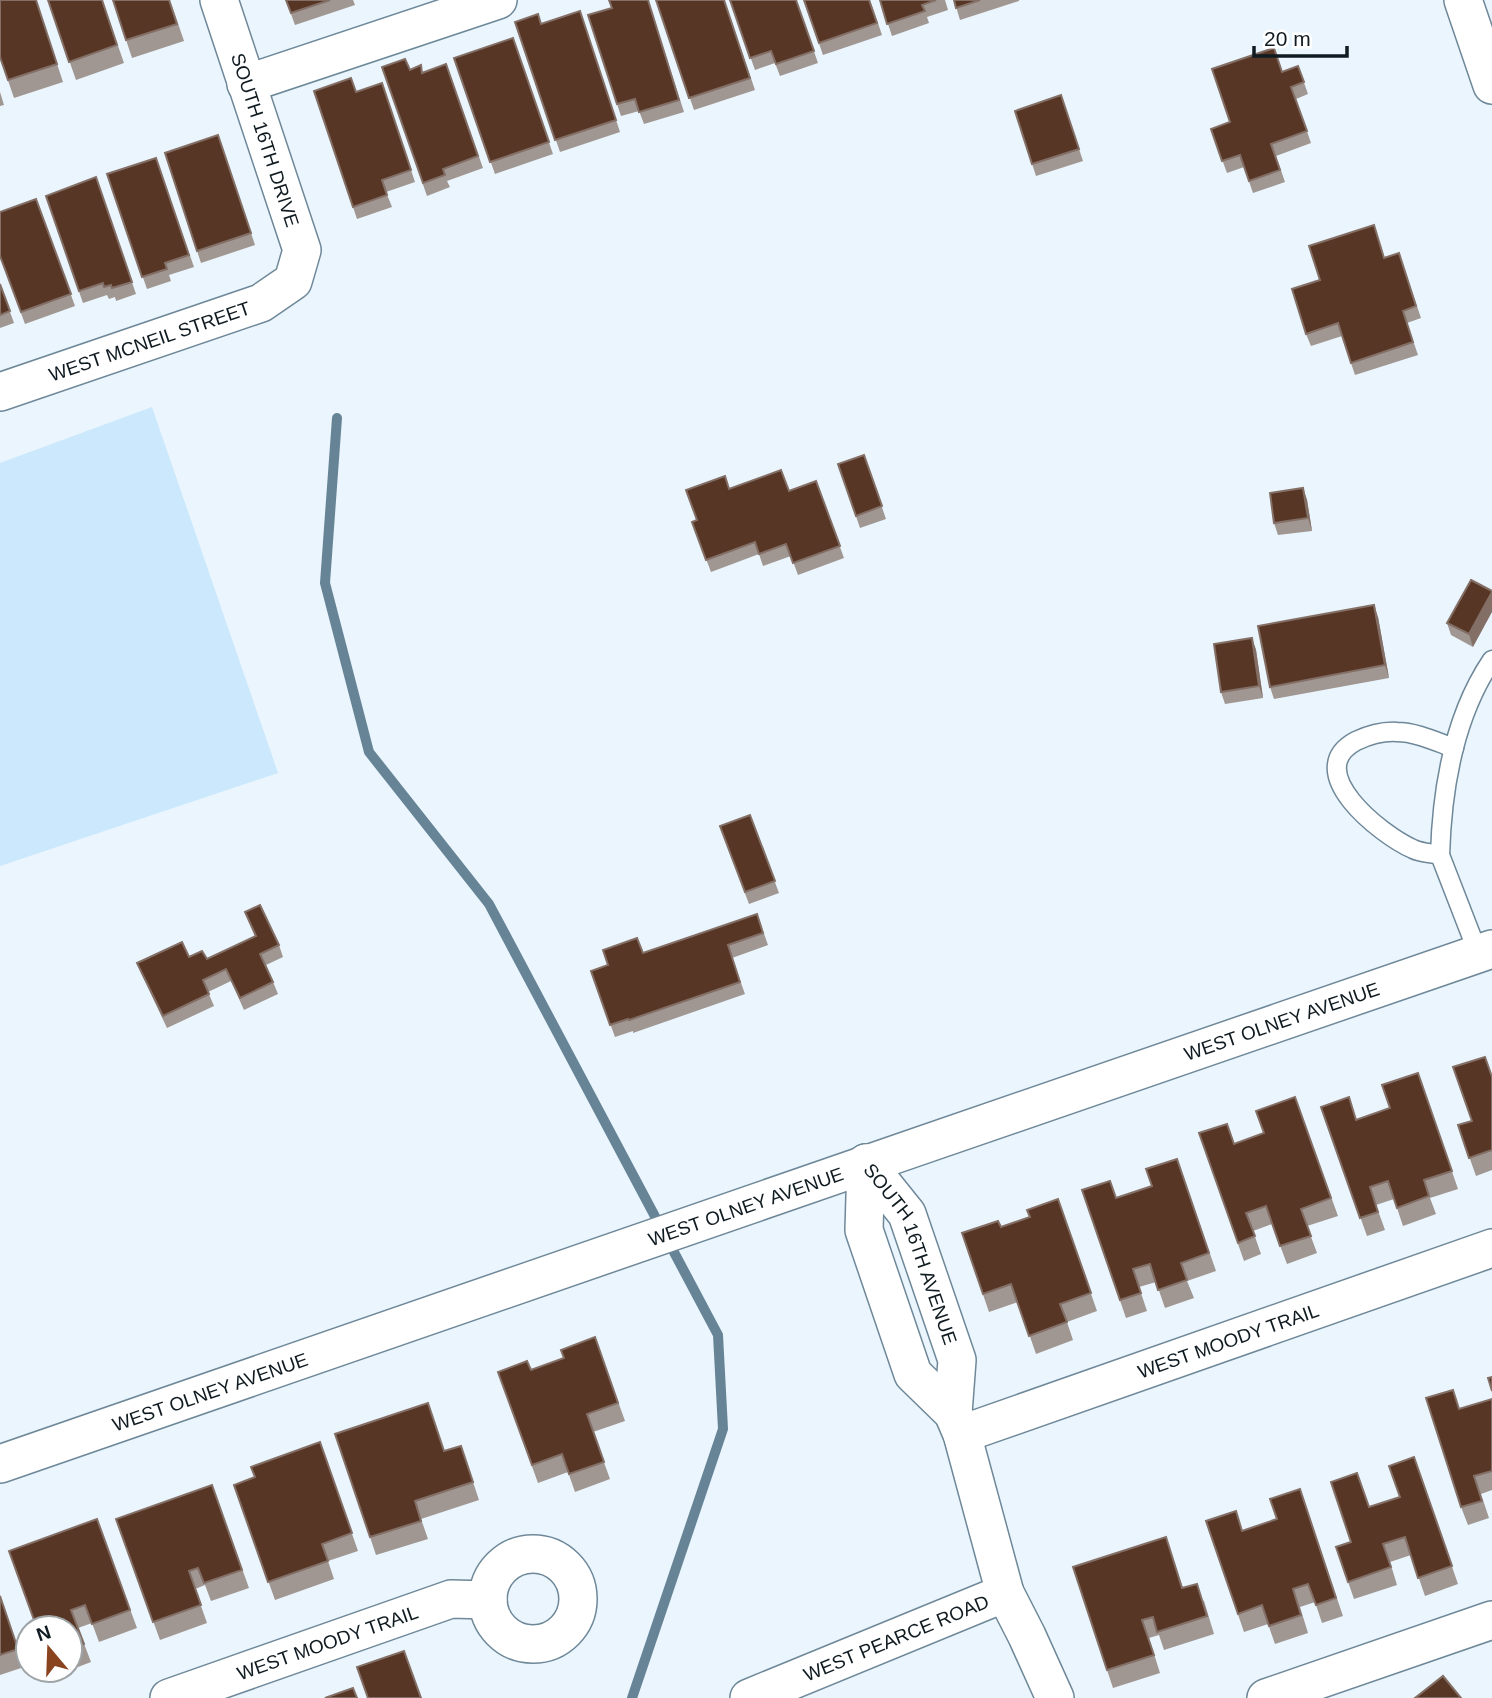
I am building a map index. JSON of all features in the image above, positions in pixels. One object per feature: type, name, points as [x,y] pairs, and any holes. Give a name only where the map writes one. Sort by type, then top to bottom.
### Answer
[{"type":"street","name":"SOUTH 16TH DRIVE","points":[[219,0],[302,250],[293,281]]},
{"type":"street","points":[[247,84],[498,0]]},
{"type":"street","points":[[1463,0],[1492,85]]},
{"type":"street","name":"WEST MCNEIL STREET","points":[[0,392],[261,303],[293,281]]},
{"type":"street","name":"WEST OLNEY AVENUE","points":[[0,1464],[1485,951]]},
{"type":"street","name":"SOUTH 16TH AVENUE","points":[[866,1163],[864,1230],[913,1374],[958,1424]]},
{"type":"street","name":"WEST MOODY TRAIL","points":[[958,1424],[1492,1248]]},
{"type":"street","points":[[958,1424],[1005,1594],[1055,1698]]},
{"type":"street","name":"WEST PEARCE ROAD","points":[[749,1698],[1005,1594]]},
{"type":"street","name":"WEST MOODY TRAIL","points":[[169,1698],[451,1599],[488,1600]]},
{"type":"street","points":[[1266,1698],[1492,1620]]},
{"type":"lane","points":[[1485,951],[1440,855],[1448,775],[1460,722],[1478,681],[1492,660]]},
{"type":"lane","points":[[1440,855],[1414,850],[1362,814],[1340,784],[1336,764],[1343,748],[1369,734],[1399,732],[1454,748]]},
{"type":"shaded area","points":[[152,407],[278,773],[0,866],[0,463]]},
{"type":"building","points":[[0,0],[36,0],[57,64],[8,80],[0,57]]},
{"type":"building","points":[[48,0],[102,0],[117,45],[69,62]]},
{"type":"building","points":[[113,0],[169,0],[177,24],[126,40]]},
{"type":"building","points":[[286,0],[330,0],[291,13]]},
{"type":"building","points":[[609,0],[648,0],[679,100],[639,112],[635,99],[617,104],[588,15],[612,8]]},
{"type":"building","points":[[656,0],[724,0],[750,78],[689,98]]},
{"type":"building","points":[[730,0],[796,0],[814,51],[776,64],[771,51],[750,58]]},
{"type":"building","points":[[804,0],[869,0],[877,23],[819,43]]},
{"type":"building","points":[[880,0],[936,0],[922,5],[925,11],[887,24]]},
{"type":"building","points":[[954,0],[980,0],[956,8]]},
{"type":"building","points":[[580,11],[616,120],[555,140],[515,22],[538,14],[541,24]]},
{"type":"building","points":[[513,38],[549,142],[490,162],[454,58]]},
{"type":"building","points":[[1274,48],[1282,72],[1298,66],[1304,82],[1291,87],[1307,131],[1271,144],[1280,170],[1249,181],[1240,155],[1222,161],[1211,129],[1230,122],[1212,69]]},
{"type":"building","points":[[405,59],[410,70],[421,65],[422,73],[446,64],[478,156],[443,169],[445,175],[423,183],[382,67]]},
{"type":"building","points":[[351,78],[356,92],[382,83],[411,170],[382,180],[387,195],[353,207],[314,91]]},
{"type":"building","points":[[1061,95],[1079,149],[1032,164],[1015,111]]},
{"type":"building","points":[[218,135],[251,233],[197,251],[165,153]]},
{"type":"building","points":[[156,158],[189,255],[165,263],[167,269],[142,277],[107,174]]},
{"type":"building","points":[[96,177],[132,282],[112,288],[111,285],[104,287],[103,283],[79,291],[46,196]]},
{"type":"building","points":[[36,199],[71,294],[21,312],[0,256],[0,212]]},
{"type":"building","points":[[1374,225],[1384,258],[1399,253],[1416,306],[1403,311],[1413,342],[1351,363],[1338,323],[1306,334],[1292,289],[1320,280],[1309,246]]},
{"type":"building","points":[[0,284],[10,311],[0,315]]},
{"type":"building","points":[[864,455],[882,506],[856,516],[838,464]]},
{"type":"building","points":[[781,470],[789,491],[816,481],[840,546],[793,563],[786,544],[759,554],[755,542],[706,560],[692,522],[697,520],[686,490],[725,476],[729,489]]},
{"type":"building","points":[[1303,488],[1308,518],[1274,523],[1270,493]]},
{"type":"building","points":[[1471,580],[1492,592],[1469,634],[1447,623]]},
{"type":"building","points":[[1374,605],[1385,665],[1270,687],[1258,626]]},
{"type":"building","points":[[1252,638],[1259,686],[1221,692],[1214,644]]},
{"type":"building","points":[[750,815],[775,881],[745,892],[720,826]]},
{"type":"building","points":[[260,905],[279,945],[260,954],[273,982],[240,998],[226,969],[203,980],[209,994],[163,1016],[137,963],[182,942],[189,957],[202,951],[207,959],[256,936],[245,912]]},
{"type":"building","points":[[757,914],[763,933],[728,945],[740,982],[610,1025],[591,971],[608,965],[603,950],[637,938],[643,953]]},
{"type":"building","points":[[1485,1057],[1492,1077],[1492,1150],[1469,1158],[1458,1125],[1472,1121],[1453,1067]]},
{"type":"building","points":[[1418,1073],[1452,1171],[1424,1180],[1429,1196],[1397,1208],[1388,1181],[1370,1187],[1378,1212],[1360,1218],[1321,1107],[1349,1097],[1356,1120],[1390,1108],[1382,1085]]},
{"type":"building","points":[[1295,1097],[1331,1198],[1301,1209],[1311,1236],[1280,1246],[1266,1206],[1246,1213],[1255,1236],[1238,1243],[1199,1133],[1227,1124],[1234,1144],[1264,1133],[1256,1111]]},
{"type":"building","points":[[1177,1159],[1209,1253],[1181,1263],[1187,1280],[1158,1290],[1150,1264],[1133,1269],[1141,1293],[1120,1300],[1082,1190],[1110,1181],[1116,1198],[1152,1186],[1146,1169]]},
{"type":"building","points":[[1058,1199],[1091,1293],[1060,1304],[1067,1322],[1029,1336],[1011,1284],[983,1294],[962,1233],[998,1221],[1001,1227],[1030,1217],[1027,1210]]},
{"type":"building","points":[[595,1337],[618,1403],[587,1414],[604,1462],[569,1474],[562,1454],[532,1465],[498,1372],[527,1361],[531,1370],[564,1358],[561,1350]]},
{"type":"building","points":[[1453,1390],[1459,1409],[1492,1399],[1492,1471],[1474,1476],[1482,1501],[1461,1507],[1426,1398]]},
{"type":"building","points":[[428,1403],[444,1451],[461,1446],[473,1482],[415,1501],[421,1521],[370,1537],[335,1434]]},
{"type":"building","points":[[320,1442],[352,1533],[322,1544],[328,1561],[268,1582],[234,1485],[255,1477],[251,1467]]},
{"type":"building","points":[[1414,1457],[1452,1566],[1418,1578],[1405,1537],[1383,1544],[1391,1567],[1348,1582],[1336,1547],[1351,1542],[1331,1482],[1357,1473],[1369,1507],[1400,1497],[1389,1466]]},
{"type":"building","points":[[212,1485],[242,1570],[204,1583],[198,1568],[189,1571],[201,1605],[153,1622],[116,1519]]},
{"type":"building","points":[[1300,1489],[1336,1598],[1316,1605],[1308,1584],[1293,1589],[1301,1615],[1269,1626],[1262,1605],[1238,1614],[1206,1521],[1236,1511],[1242,1531],[1277,1519],[1270,1499]]},
{"type":"building","points":[[97,1519],[130,1610],[92,1624],[85,1605],[71,1610],[73,1614],[32,1614],[9,1551]]},
{"type":"building","points":[[1166,1537],[1182,1588],[1197,1584],[1207,1616],[1157,1632],[1153,1617],[1142,1620],[1154,1655],[1107,1670],[1073,1567]]},
{"type":"building","points":[[0,1596],[14,1637],[14,1650],[0,1655]]},
{"type":"building","points":[[404,1651],[421,1698],[368,1698],[357,1667]]},
{"type":"building","points":[[1443,1676],[1461,1698],[1415,1698]]},
{"type":"building","points":[[353,1688],[357,1698],[325,1698]]},
{"type":"waterway","points":[[337,418],[325,583],[369,752],[489,904],[718,1335],[723,1429],[632,1698]]}]
